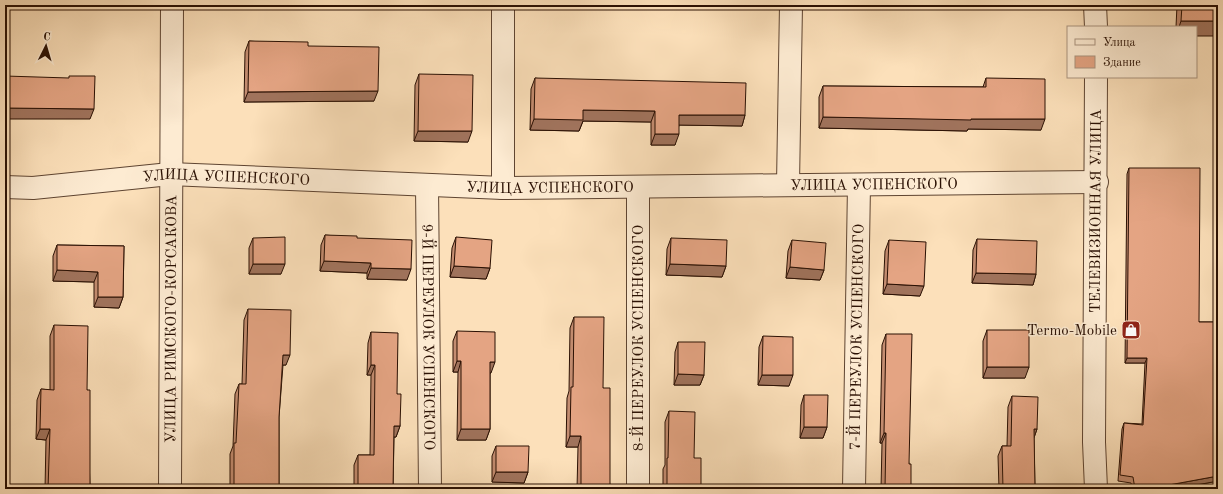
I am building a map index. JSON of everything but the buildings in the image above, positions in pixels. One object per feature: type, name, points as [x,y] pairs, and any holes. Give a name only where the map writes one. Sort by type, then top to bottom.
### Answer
[{"type":"street","name":"УЛИЦА РИМСКОГО-КОРСАКОВА","points":[[170,489],[170,174],[172,5]]},
{"type":"street","points":[[503,5],[503,188]]},
{"type":"street","points":[[788,184],[790,5]]},
{"type":"street","points":[[1096,5],[1096,26]]},
{"type":"street","name":"ТЕЛЕВИЗИОННАЯ УЛИЦА","points":[[1096,78],[1097,182],[1094,442],[1096,489]]},
{"type":"street","name":"УЛИЦА УСПЕНСКОГО","points":[[5,187],[33,188],[170,174],[503,188],[1097,182]]},
{"type":"street","name":"9-Й ПЕРЕУЛОК УСПЕНСКОГО","points":[[427,185],[430,489]]},
{"type":"street","name":"7-Й ПЕРЕУЛОК УСПЕНСКОГО","points":[[854,489],[859,185]]},
{"type":"street","name":"8-Й ПЕРЕУЛОК УСПЕНСКОГО","points":[[638,187],[638,489]]},
{"type":"place","name":"Termo-Mobile","points":[[1131,330]]}]
